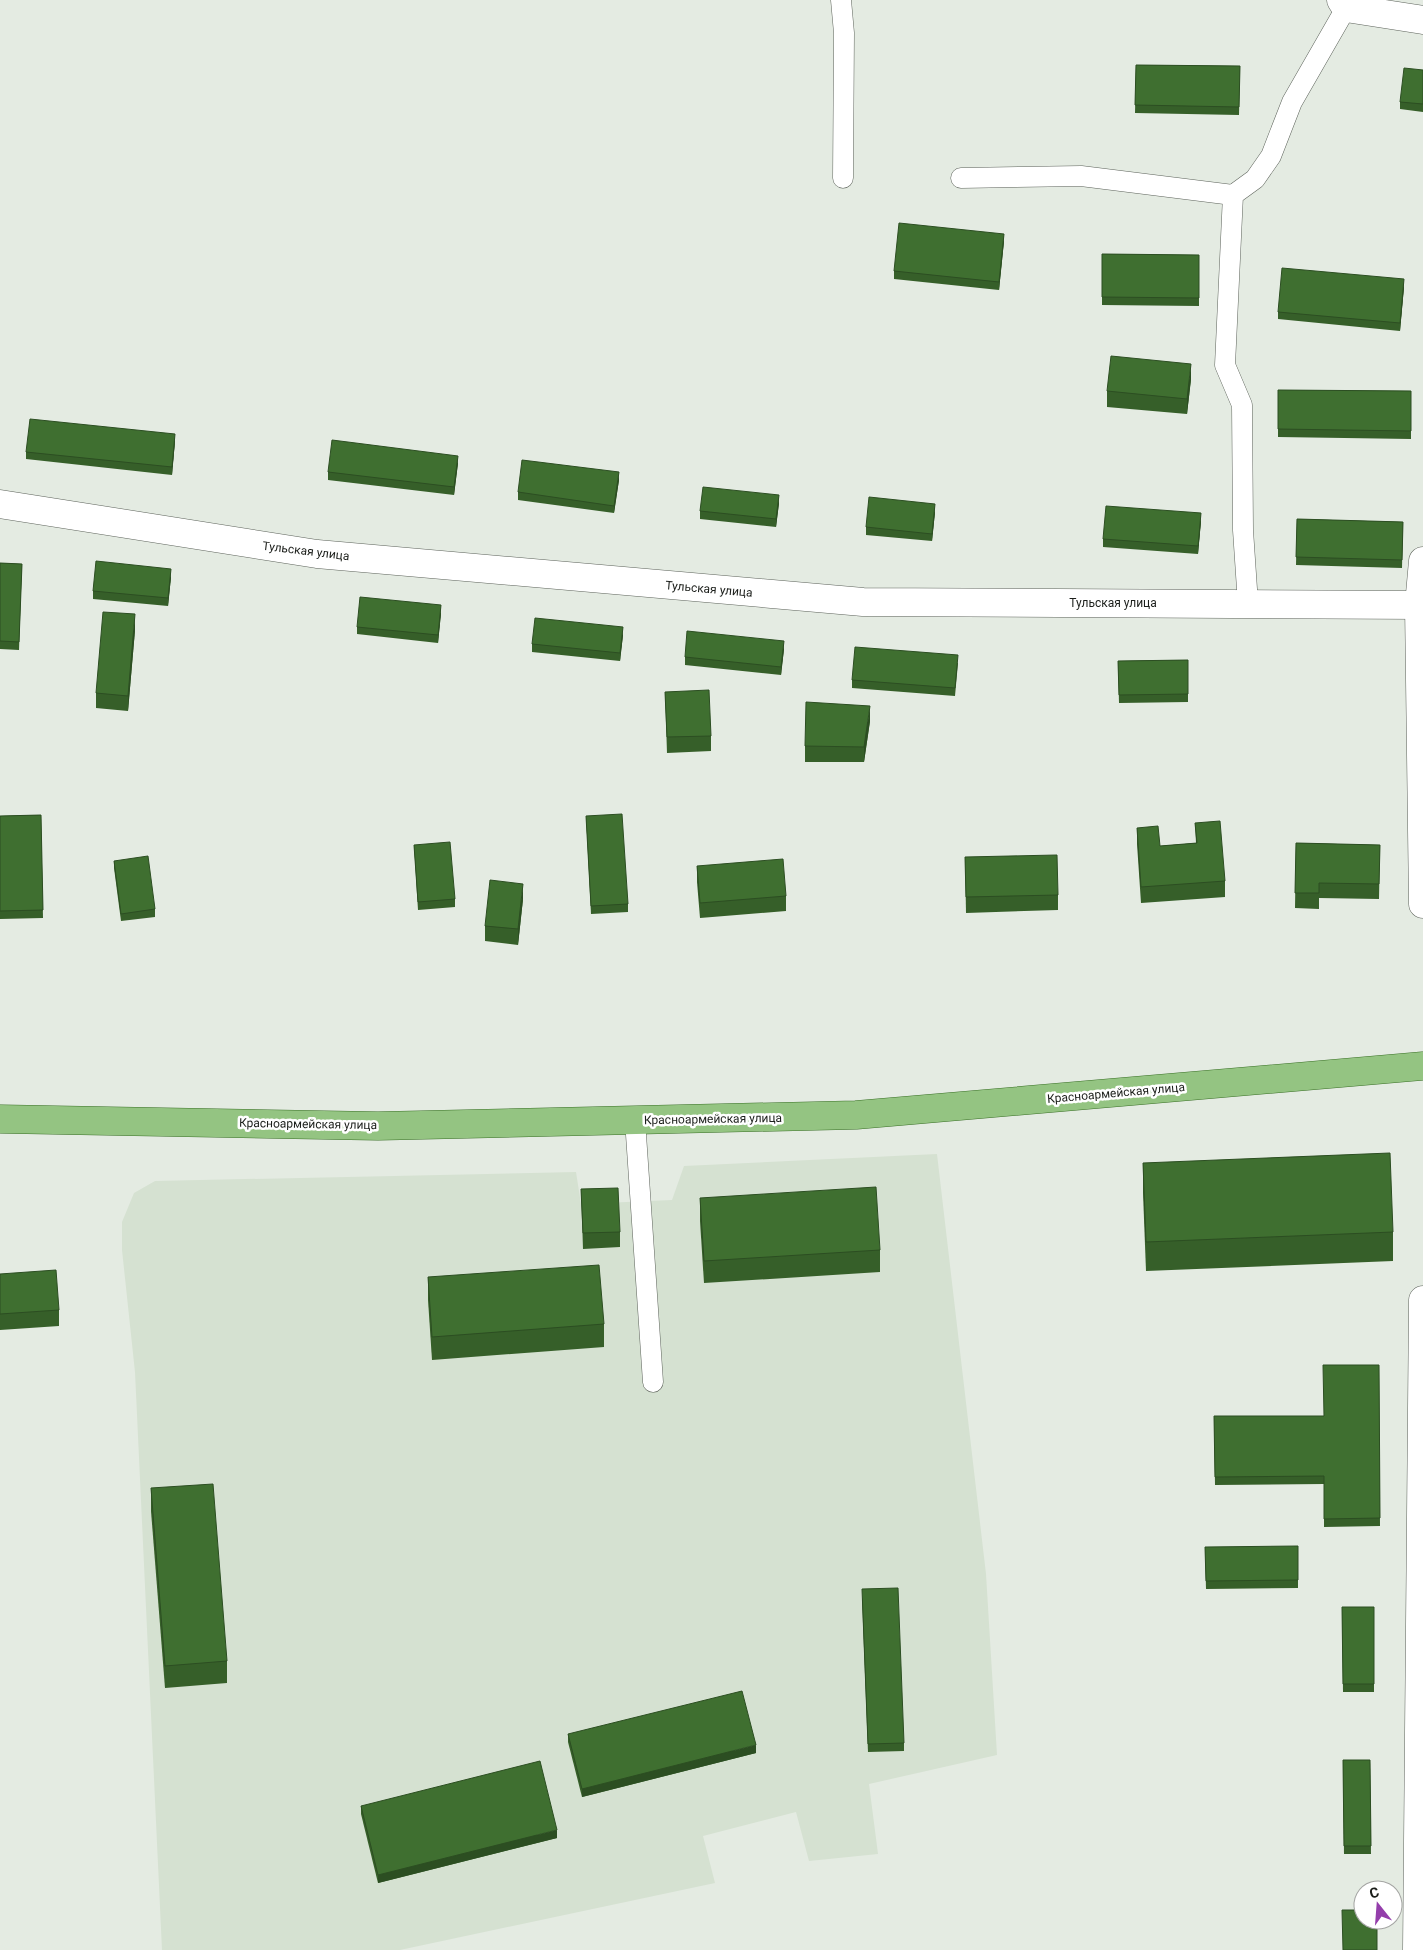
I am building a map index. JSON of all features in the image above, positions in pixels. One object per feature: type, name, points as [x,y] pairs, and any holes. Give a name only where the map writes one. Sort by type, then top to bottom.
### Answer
[{"type":"main road","name":"Красноармейская улица","points":[[0,1119],[378,1126],[856,1115],[1423,1066]]},
{"type":"street","points":[[1343,4],[1423,20]]},
{"type":"street","name":"Тульская улица","points":[[0,504],[317,554],[863,602],[1421,605]]},
{"type":"street","points":[[1423,560],[1421,605],[1423,904]]},
{"type":"street","points":[[1417,1950],[1423,1300]]},
{"type":"lane","points":[[840,0],[844,32],[843,178]]},
{"type":"lane","points":[[961,178],[1082,176],[1233,195],[1255,179],[1271,156],[1292,102],[1343,4]]},
{"type":"lane","points":[[1233,195],[1225,364],[1242,404],[1243,530],[1248,604]]},
{"type":"lane","points":[[636,1120],[653,1382]]},
{"type":"shaded area","points":[[937,1154],[986,1574],[997,1755],[869,1784],[878,1854],[809,1861],[796,1812],[703,1836],[715,1883],[400,1950],[162,1950],[135,1372],[122,1250],[122,1222],[134,1193],[155,1181],[576,1172],[581,1204],[672,1200],[684,1166]]},
{"type":"building","points":[[1136,65],[1240,66],[1239,107],[1135,105]]},
{"type":"building","points":[[1404,68],[1423,70],[1423,104],[1400,102]]},
{"type":"building","points":[[899,223],[1004,234],[999,282],[894,271]]},
{"type":"building","points":[[1102,254],[1199,255],[1199,298],[1102,297]]},
{"type":"building","points":[[1282,268],[1404,279],[1400,323],[1278,312]]},
{"type":"building","points":[[1111,356],[1191,364],[1187,399],[1107,391]]},
{"type":"building","points":[[1278,390],[1411,391],[1411,431],[1278,429]]},
{"type":"building","points":[[30,419],[175,434],[172,467],[26,452]]},
{"type":"building","points":[[332,440],[458,456],[454,487],[328,472]]},
{"type":"building","points":[[522,460],[619,472],[614,506],[518,492]]},
{"type":"building","points":[[703,487],[779,495],[776,519],[700,511]]},
{"type":"building","points":[[869,497],[935,504],[932,534],[866,527]]},
{"type":"building","points":[[1106,506],[1201,513],[1198,546],[1103,539]]},
{"type":"building","points":[[1297,519],[1403,522],[1402,560],[1296,557]]},
{"type":"building","points":[[96,561],[171,569],[168,598],[93,591]]},
{"type":"building","points":[[0,563],[22,564],[19,642],[0,641]]},
{"type":"building","points":[[360,597],[441,605],[438,635],[357,627]]},
{"type":"building","points":[[103,612],[135,614],[128,696],[96,693]]},
{"type":"building","points":[[535,618],[623,627],[620,653],[532,644]]},
{"type":"building","points":[[687,631],[784,641],[781,667],[685,657]]},
{"type":"building","points":[[855,647],[958,655],[955,688],[852,680]]},
{"type":"building","points":[[1188,660],[1188,694],[1119,695],[1118,661]]},
{"type":"building","points":[[709,690],[711,736],[667,737],[665,692]]},
{"type":"building","points":[[806,702],[870,706],[864,747],[805,746]]},
{"type":"building","points":[[622,814],[628,904],[591,906],[586,816]]},
{"type":"building","points":[[41,815],[43,910],[0,911],[0,816]]},
{"type":"building","points":[[1220,821],[1225,881],[1141,887],[1137,828],[1158,826],[1160,846],[1197,843],[1195,823]]},
{"type":"building","points":[[450,842],[455,899],[418,902],[414,845]]},
{"type":"building","points":[[1296,843],[1380,845],[1379,884],[1319,883],[1319,893],[1295,893]]},
{"type":"building","points":[[1057,855],[1058,895],[966,897],[965,857]]},
{"type":"building","points":[[148,856],[155,909],[121,914],[114,861]]},
{"type":"building","points":[[783,859],[786,896],[700,903],[697,866]]},
{"type":"building","points":[[490,880],[523,884],[518,929],[485,926]]},
{"type":"building","points":[[1390,1153],[1393,1232],[1146,1242],[1143,1163]]},
{"type":"building","points":[[876,1187],[880,1250],[704,1261],[700,1198]]},
{"type":"building","points":[[618,1188],[620,1232],[583,1233],[581,1189]]},
{"type":"building","points":[[599,1265],[604,1324],[432,1337],[428,1277]]},
{"type":"building","points":[[56,1270],[59,1310],[0,1314],[0,1274]]},
{"type":"building","points":[[1323,1365],[1379,1365],[1380,1518],[1324,1519],[1324,1476],[1215,1477],[1214,1416],[1324,1416]]},
{"type":"building","points":[[213,1484],[227,1661],[165,1666],[151,1488]]},
{"type":"building","points":[[1298,1546],[1298,1580],[1206,1581],[1205,1547]]},
{"type":"building","points":[[898,1588],[904,1743],[868,1744],[862,1589]]},
{"type":"building","points":[[1342,1607],[1374,1607],[1374,1684],[1343,1684]]},
{"type":"building","points":[[742,1691],[756,1745],[582,1789],[568,1734]]},
{"type":"building","points":[[1343,1760],[1370,1760],[1371,1846],[1344,1846]]},
{"type":"building","points":[[540,1761],[557,1830],[378,1875],[361,1806]]},
{"type":"building","points":[[1342,1910],[1353,1910],[1353,1930],[1377,1930],[1377,1950],[1343,1950]]}]
